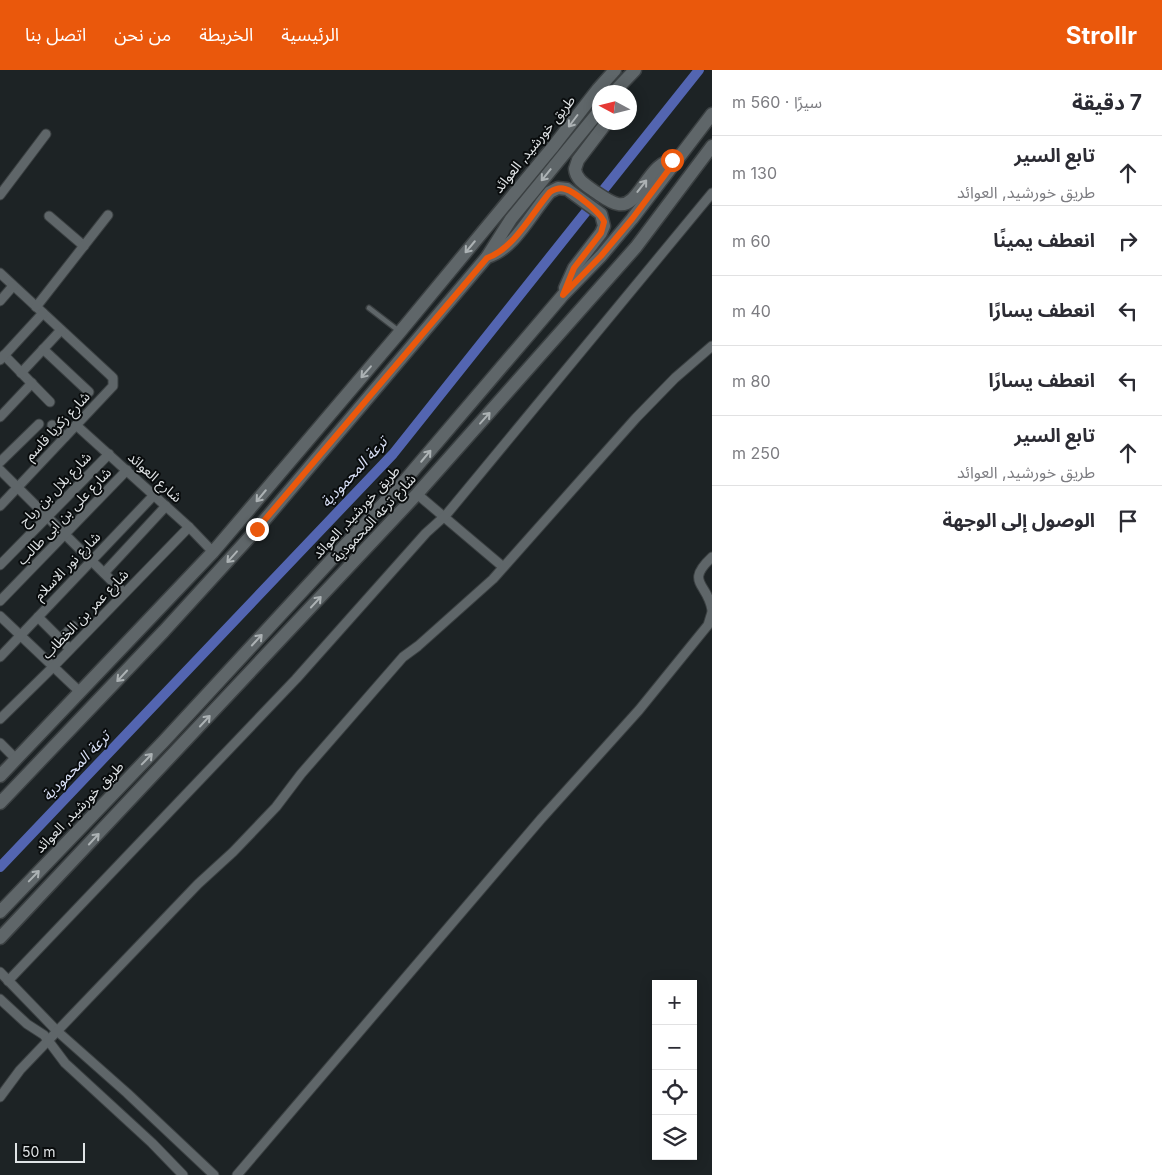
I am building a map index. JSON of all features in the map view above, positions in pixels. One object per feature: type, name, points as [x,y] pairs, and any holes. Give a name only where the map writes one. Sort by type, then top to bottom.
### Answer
[{"type":"main road","name":"طريق خورشيد, العوائد","points":[[0,776],[213,552],[400,332],[615,70]]},
{"type":"main road","points":[[622,85],[634,70]]},
{"type":"main road","name":"طريق خورشيد, العوائد","points":[[0,918],[4,907],[164,741],[406,480],[563,295],[608,248],[712,114]]},
{"type":"main road","name":"طريق خورشيد, العوائد","points":[[0,803],[158,638],[257,529],[487,258],[512,219],[592,120]]},
{"type":"main road","points":[[601,130],[576,164],[575,172],[579,179],[607,200],[621,205],[629,202],[660,164],[668,160],[676,160]]},
{"type":"main road","name":"شارع ترعه المحمودية","points":[[0,938],[417,494],[636,247],[712,146]]},
{"type":"main road","points":[[487,258],[499,253],[508,245],[550,192],[558,188],[567,189],[601,214],[604,222],[603,230],[574,268],[563,295]]},
{"type":"street","points":[[0,195],[46,134]]},
{"type":"street","points":[[8,981],[296,679],[426,533],[444,517],[712,193]]},
{"type":"street","points":[[36,307],[108,215]]},
{"type":"street","points":[[50,216],[84,246]]},
{"type":"street","points":[[0,273],[61,330],[21,372]]},
{"type":"street","points":[[0,301],[13,286]]},
{"type":"street","points":[[44,313],[2,358],[21,372],[50,402]]},
{"type":"street","name":"شارع زكريا قاسم","points":[[0,506],[113,386],[110,375],[61,330]]},
{"type":"street","points":[[0,1097],[20,1070],[57,1031],[198,884],[233,852],[276,807],[301,774],[403,657],[418,646],[486,585],[636,418],[675,378],[712,346]]},
{"type":"street","points":[[43,349],[89,392]]},
{"type":"street","points":[[0,417],[32,384]]},
{"type":"street","points":[[0,462],[39,424]]},
{"type":"street","name":"شارع العوائد","points":[[76,424],[189,527],[213,552]]},
{"type":"street","points":[[52,425],[65,437]]},
{"type":"street","name":"شارع بلال بن رباح","points":[[0,565],[108,454]]},
{"type":"street","points":[[0,470],[124,594]]},
{"type":"street","name":"شارع على بن ابى طالب","points":[[0,601],[127,470]]},
{"type":"street","points":[[417,494],[502,566]]},
{"type":"street","name":"شارع نور الاسلام","points":[[0,657],[154,495]]},
{"type":"street","points":[[104,573],[166,506]]},
{"type":"street","name":"شارع عمر بن الخطاب","points":[[0,719],[189,527]]},
{"type":"street","points":[[237,1175],[541,819],[639,710],[708,625],[712,611],[711,603],[698,576],[700,569],[712,557]]},
{"type":"street","points":[[0,616],[80,692]]},
{"type":"street","points":[[38,617],[70,649]]},
{"type":"street","points":[[61,639],[73,626]]},
{"type":"street","points":[[0,743],[16,759]]},
{"type":"street","points":[[0,972],[57,1031],[127,1093],[214,1175]]},
{"type":"street","points":[[0,999],[27,1024],[44,1035],[65,1063],[152,1143],[183,1175]]},
{"type":"lane","points":[[369,308],[400,332]]},
{"type":"waterway","name":"ترعة المحمودية","points":[[0,867],[393,454],[699,70]]},
{"type":"route","points":[[257,529],[487,258],[499,253],[508,245],[550,192],[558,188],[567,189],[601,214],[604,222],[601,233],[576,264],[563,295],[601,256],[632,219],[676,160],[672,160]]}]
